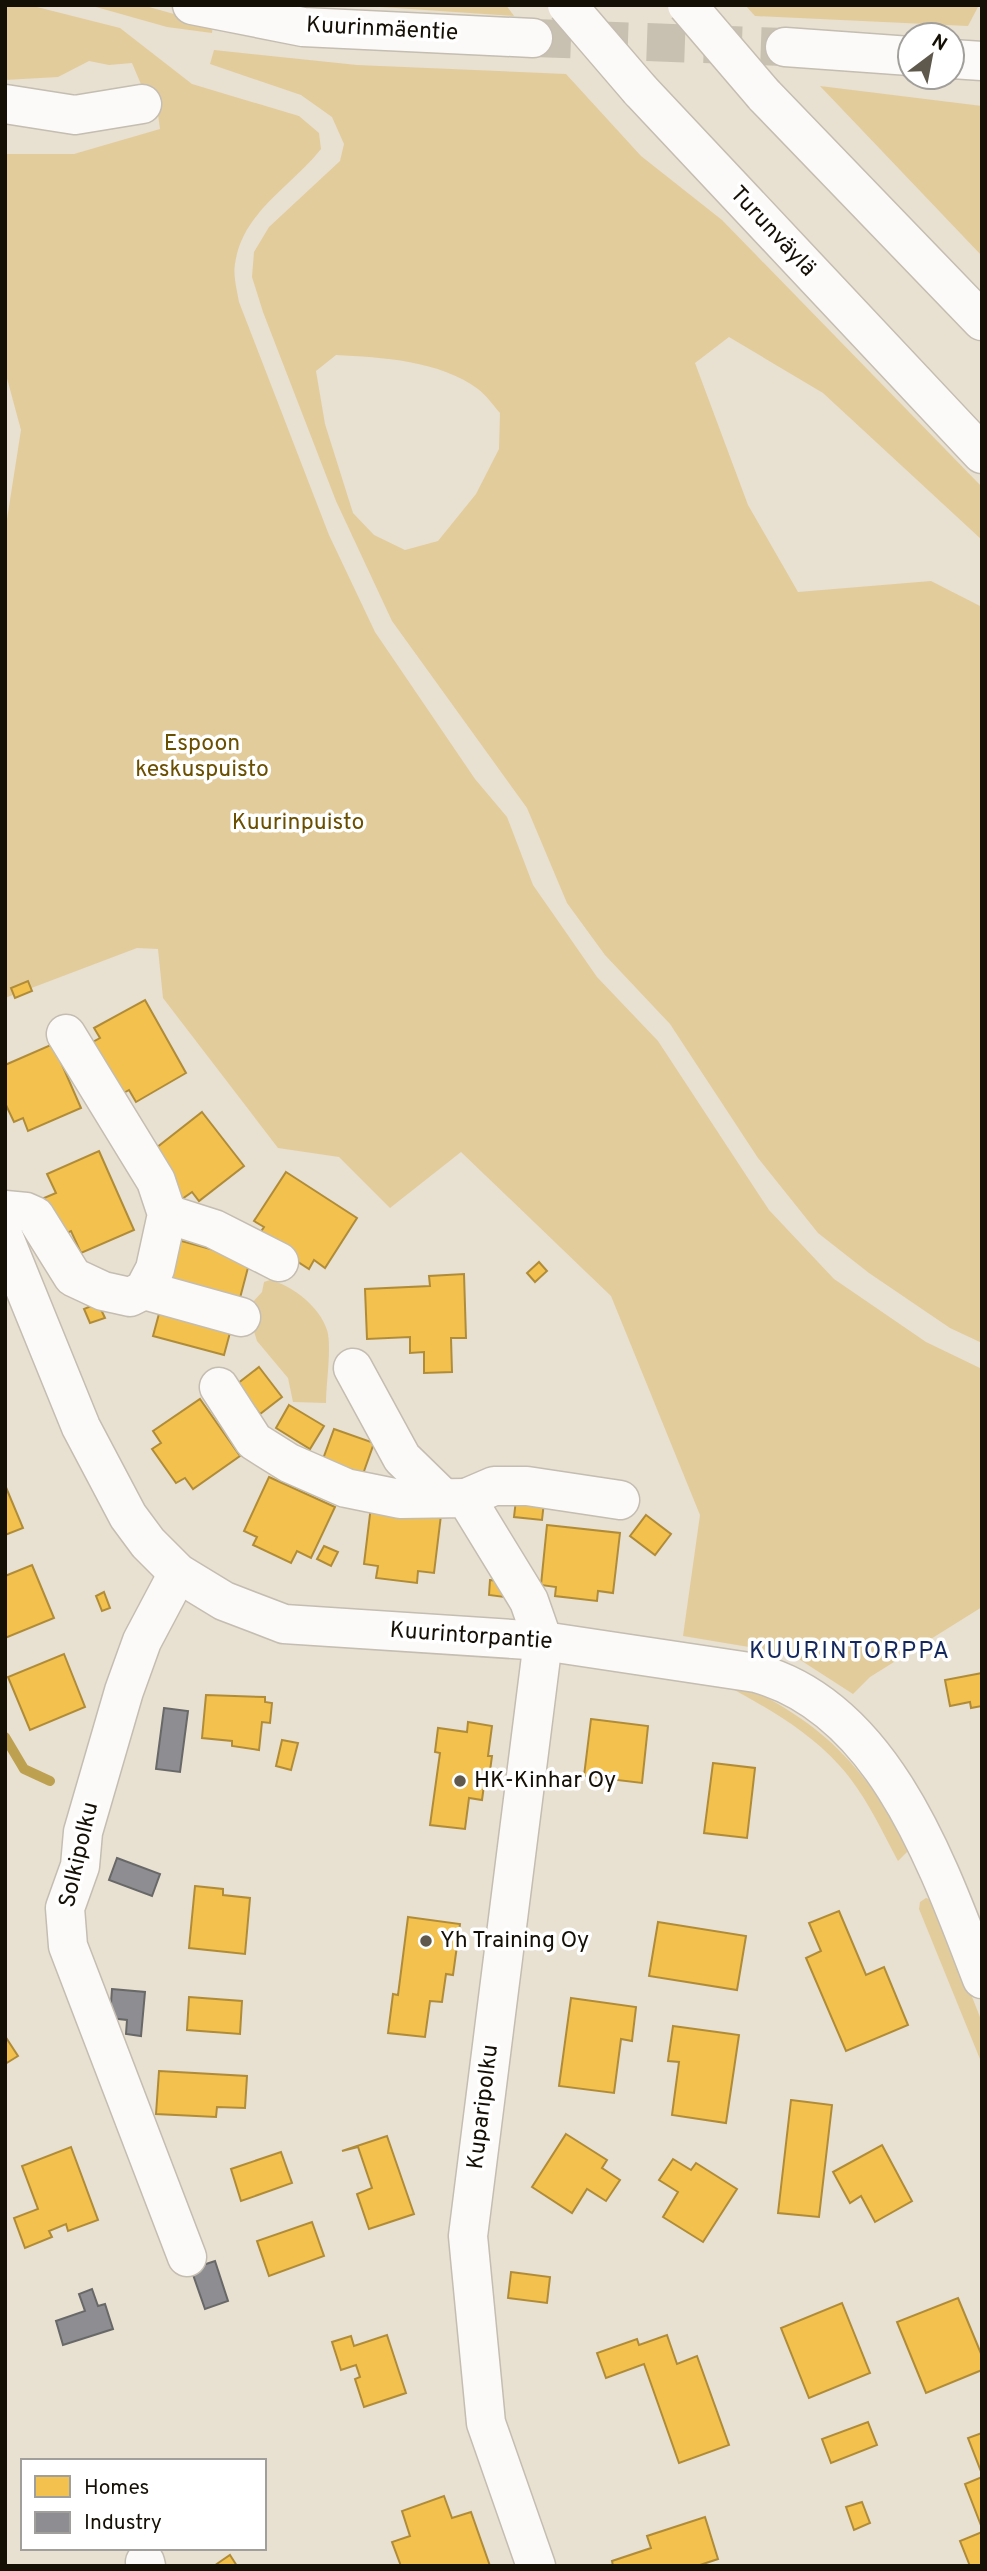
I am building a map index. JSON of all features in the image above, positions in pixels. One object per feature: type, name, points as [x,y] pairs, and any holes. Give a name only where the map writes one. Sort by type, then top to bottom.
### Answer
[{"type":"main road","name":"Kuurinmäentie","points":[[192,5],[303,27],[533,38]]},
{"type":"main road","name":"Turunväylä","points":[[567,5],[640,90],[982,454]]},
{"type":"main road","points":[[687,5],[764,95],[982,321]]},
{"type":"main road","points":[[785,47],[896,55]]},
{"type":"main road","points":[[5,104],[75,115],[142,104]]},
{"type":"main road","points":[[5,1210],[26,1212],[35,1216],[73,1277],[103,1291],[130,1297],[144,1290],[155,1269],[167,1214],[156,1181],[66,1034]]},
{"type":"main road","points":[[167,1214],[214,1229],[279,1262]]},
{"type":"main road","name":"Kuurintorpantie","points":[[5,1240],[93,1449],[128,1516],[148,1543],[178,1573],[224,1601],[284,1623],[543,1641],[756,1673],[780,1679],[845,1723],[882,1768],[935,1859],[982,1979]]},
{"type":"main road","points":[[144,1290],[241,1317]]},
{"type":"main road","points":[[353,1368],[402,1458],[454,1498],[529,1601],[543,1641]]},
{"type":"main road","points":[[219,1387],[254,1441],[289,1463],[346,1488],[400,1499],[454,1498],[494,1486],[527,1486],[620,1500]]},
{"type":"main road","name":"Solkipolku","points":[[178,1573],[142,1641],[124,1691],[83,1832],[80,1866],[65,1908],[68,1946],[187,2257]]},
{"type":"main road","name":"Kuparipolku","points":[[536,2566],[516,2516],[486,2423],[468,2235],[543,1641]]},
{"type":"green space","name":"Espoon keskuspuisto","points":[[5,5],[29,5],[120,28],[192,84],[299,116],[319,133],[321,149],[269,201],[247,229],[239,246],[235,278],[239,302],[329,535],[375,632],[475,779],[507,817],[533,885],[597,977],[658,1041],[769,1210],[834,1279],[926,1342],[982,1369],[982,1607],[870,1677],[853,1694],[791,1654],[683,1636],[700,1515],[611,1296],[461,1152],[390,1208],[339,1157],[278,1148],[163,998],[158,949],[137,948],[5,998],[5,532],[21,430],[5,371],[5,154],[74,154],[160,129],[155,92],[143,89],[132,63],[109,65],[89,61],[58,77],[5,80]]},
{"type":"green space","points":[[89,5],[142,5],[213,25],[212,33],[167,27]]},
{"type":"green space","points":[[352,5],[506,5],[514,16]]},
{"type":"green space","points":[[745,5],[979,5],[968,26],[966,21],[896,23],[755,16]]},
{"type":"green space","points":[[214,50],[357,65],[566,74],[641,156],[722,220],[982,487],[982,540],[823,393],[729,337],[695,363],[748,505],[798,592],[931,581],[982,607],[982,1343],[950,1328],[869,1273],[818,1233],[758,1158],[670,1024],[605,955],[567,903],[527,808],[392,621],[336,501],[252,277],[254,252],[269,227],[340,161],[344,144],[332,117],[301,95],[210,64]],"holes":[[[336,355],[391,359],[447,372],[478,389],[500,413],[499,449],[476,494],[438,541],[405,550],[374,535],[353,513],[325,424],[316,371]]]},
{"type":"green space","points":[[820,86],[982,106],[982,256]]},
{"type":"green space","points":[[270,1280],[304,1298],[323,1321],[329,1345],[326,1403],[293,1402],[288,1378],[257,1341],[252,1325],[252,1303],[262,1292],[264,1282]]},
{"type":"green space","points":[[732,1680],[764,1696],[815,1729],[857,1769],[892,1819],[909,1850],[898,1861],[864,1799],[839,1765],[801,1731],[729,1687]]},
{"type":"green space","points":[[926,1898],[934,1901],[982,2022],[982,2064],[919,1909],[920,1902]]},
{"type":"building: Homes","points":[[28,981],[32,991],[15,998],[11,988]]},
{"type":"building: Homes","points":[[145,1000],[186,1073],[136,1102],[129,1090],[120,1095],[91,1043],[100,1038],[94,1028]]},
{"type":"building: Homes","points":[[53,1044],[81,1108],[28,1131],[23,1118],[14,1122],[5,1103],[5,1065]]},
{"type":"building: Homes","points":[[202,1112],[244,1166],[199,1201],[192,1192],[182,1199],[156,1164],[156,1148]]},
{"type":"building: Homes","points":[[99,1151],[134,1230],[81,1253],[71,1231],[61,1236],[44,1198],[56,1193],[47,1174]]},
{"type":"building: Homes","points":[[286,1172],[357,1218],[325,1268],[314,1260],[309,1269],[258,1236],[264,1227],[254,1221]]},
{"type":"building: Homes","points":[[178,1240],[250,1260],[240,1298],[167,1278]]},
{"type":"building: Homes","points":[[539,1262],[547,1271],[535,1282],[527,1273]]},
{"type":"building: Homes","points":[[464,1274],[466,1338],[451,1338],[452,1372],[424,1373],[424,1352],[410,1353],[410,1337],[367,1339],[365,1289],[430,1286],[429,1276]]},
{"type":"building: Homes","points":[[98,1303],[105,1318],[90,1323],[84,1309]]},
{"type":"building: Homes","points":[[160,1310],[231,1329],[224,1355],[153,1336]]},
{"type":"building: Homes","points":[[259,1367],[282,1397],[260,1414],[237,1384]]},
{"type":"building: Homes","points":[[200,1399],[240,1456],[193,1489],[185,1478],[176,1483],[152,1449],[161,1443],[153,1431]]},
{"type":"building: Homes","points":[[289,1405],[324,1426],[310,1449],[276,1428]]},
{"type":"building: Homes","points":[[334,1429],[374,1443],[363,1474],[323,1459]]},
{"type":"building: Homes","points":[[269,1477],[335,1507],[311,1558],[297,1551],[291,1563],[253,1545],[257,1537],[244,1531]]},
{"type":"building: Homes","points":[[5,1485],[23,1528],[5,1535]]},
{"type":"building: Homes","points":[[517,1491],[545,1493],[542,1520],[514,1517]]},
{"type":"building: Homes","points":[[371,1506],[441,1515],[434,1573],[418,1571],[417,1583],[376,1578],[378,1566],[364,1564]]},
{"type":"building: Homes","points":[[646,1515],[671,1534],[655,1555],[630,1536]]},
{"type":"building: Homes","points":[[547,1525],[620,1533],[613,1593],[598,1591],[597,1601],[555,1596],[556,1587],[541,1585]]},
{"type":"building: Homes","points":[[324,1546],[338,1552],[331,1566],[317,1559]]},
{"type":"building: Homes","points":[[32,1565],[54,1618],[5,1638],[5,1576]]},
{"type":"building: Homes","points":[[490,1580],[506,1582],[504,1597],[489,1595]]},
{"type":"building: Homes","points":[[104,1592],[110,1608],[102,1611],[96,1596]]},
{"type":"building: Homes","points":[[64,1654],[85,1707],[30,1730],[8,1677]]},
{"type":"building: Homes","points":[[982,1673],[982,1706],[971,1708],[970,1702],[950,1706],[945,1680]]},
{"type":"building: Homes","points":[[206,1695],[265,1697],[265,1702],[272,1703],[270,1723],[262,1722],[259,1750],[232,1746],[232,1741],[202,1738]]},
{"type":"building: Homes","points":[[591,1719],[648,1726],[642,1783],[584,1776]]},
{"type":"building: Homes","points":[[468,1722],[492,1726],[488,1756],[492,1756],[490,1771],[482,1770],[481,1778],[485,1778],[482,1800],[469,1798],[465,1829],[430,1825],[440,1753],[435,1752],[438,1728],[467,1732]]},
{"type":"building: Homes","points":[[282,1740],[298,1743],[291,1770],[276,1766]]},
{"type":"building: Homes","points":[[713,1763],[755,1768],[747,1838],[704,1833]]},
{"type":"building: Homes","points":[[195,1886],[223,1889],[223,1895],[250,1898],[245,1954],[189,1948]]},
{"type":"building: Homes","points":[[839,1911],[866,1975],[884,1967],[908,2025],[846,2051],[806,1958],[821,1951],[809,1923]]},
{"type":"building: Homes","points":[[408,1917],[460,1924],[453,1975],[446,1974],[442,2002],[430,2001],[425,2037],[388,2033],[393,1994],[398,1995]]},
{"type":"building: Homes","points":[[658,1922],[746,1936],[737,1990],[649,1976]]},
{"type":"building: Homes","points":[[189,1997],[242,2001],[240,2034],[187,2030]]},
{"type":"building: Homes","points":[[571,1998],[636,2007],[632,2041],[621,2039],[614,2093],[559,2086]]},
{"type":"building: Homes","points":[[673,2026],[739,2035],[726,2123],[672,2115],[679,2062],[668,2061]]},
{"type":"building: Homes","points":[[5,2036],[18,2056],[5,2064]]},
{"type":"building: Homes","points":[[159,2071],[247,2076],[245,2108],[217,2107],[216,2117],[156,2114]]},
{"type":"building: Homes","points":[[791,2100],[832,2105],[819,2217],[778,2213]]},
{"type":"building: Homes","points":[[566,2134],[607,2160],[602,2168],[620,2180],[606,2201],[587,2189],[572,2213],[532,2187]]},
{"type":"building: Homes","points":[[387,2136],[414,2214],[369,2229],[357,2194],[372,2188],[358,2147],[342,2151]]},
{"type":"building: Homes","points":[[882,2145],[912,2201],[875,2222],[861,2196],[850,2203],[833,2172]]},
{"type":"building: Homes","points":[[71,2147],[98,2220],[68,2231],[66,2224],[49,2231],[52,2237],[25,2248],[14,2218],[38,2209],[22,2166]]},
{"type":"building: Homes","points":[[281,2152],[292,2183],[241,2201],[231,2169]]},
{"type":"building: Homes","points":[[673,2159],[691,2170],[696,2163],[737,2189],[703,2242],[663,2217],[678,2192],[659,2180]]},
{"type":"building: Homes","points":[[312,2222],[324,2256],[269,2276],[257,2241]]},
{"type":"building: Homes","points":[[511,2272],[550,2277],[547,2303],[508,2298]]},
{"type":"building: Homes","points":[[958,2298],[982,2356],[982,2370],[926,2393],[897,2322]]},
{"type":"building: Homes","points":[[842,2303],[870,2373],[809,2398],[781,2328]]},
{"type":"building: Homes","points":[[387,2335],[406,2393],[364,2407],[355,2379],[360,2377],[356,2365],[341,2370],[332,2342],[351,2336],[354,2346]]},
{"type":"building: Homes","points":[[667,2335],[677,2364],[697,2356],[729,2445],[679,2463],[644,2364],[606,2378],[597,2353],[637,2339],[639,2345]]},
{"type":"building: Homes","points":[[868,2422],[877,2445],[831,2463],[822,2439]]},
{"type":"building: Homes","points":[[982,2433],[982,2474],[968,2438]]},
{"type":"building: Homes","points":[[982,2477],[982,2528],[965,2484]]},
{"type":"building: Homes","points":[[444,2496],[452,2518],[471,2512],[490,2566],[401,2566],[392,2542],[410,2536],[402,2511]]},
{"type":"building: Homes","points":[[862,2502],[870,2523],[854,2530],[846,2507]]},
{"type":"building: Homes","points":[[705,2517],[718,2559],[697,2566],[613,2566],[612,2561],[651,2548],[647,2536]]},
{"type":"building: Homes","points":[[982,2532],[982,2566],[970,2566],[960,2541]]},
{"type":"building: Homes","points":[[230,2555],[237,2566],[214,2566],[221,2561]]},
{"type":"building: Industry","points":[[164,1708],[188,1711],[180,1772],[156,1769]]},
{"type":"building: Industry","points":[[117,1858],[160,1874],[152,1896],[109,1880]]},
{"type":"building: Industry","points":[[112,1989],[145,1992],[141,2036],[126,2034],[127,2020],[110,2018]]},
{"type":"building: Industry","points":[[215,2261],[228,2301],[205,2309],[191,2269]]},
{"type":"building: Industry","points":[[92,2289],[98,2306],[105,2304],[113,2329],[63,2345],[56,2321],[85,2311],[79,2294]]},
{"type":"waterway","points":[[5,1737],[24,1769],[50,1781]]},
{"type":"tunnel","points":[[533,38],[785,47]]},
{"type":"place","name":"HK-Kinhar Oy","points":[[460,1781]]},
{"type":"place","name":"Yh Training Oy","points":[[426,1941]]},
{"type":"district","name":"KUURINTORPPA","points":[[850,1652]]},
{"type":"park label","name":"Kuurinpuisto","points":[[298,823]]}]
